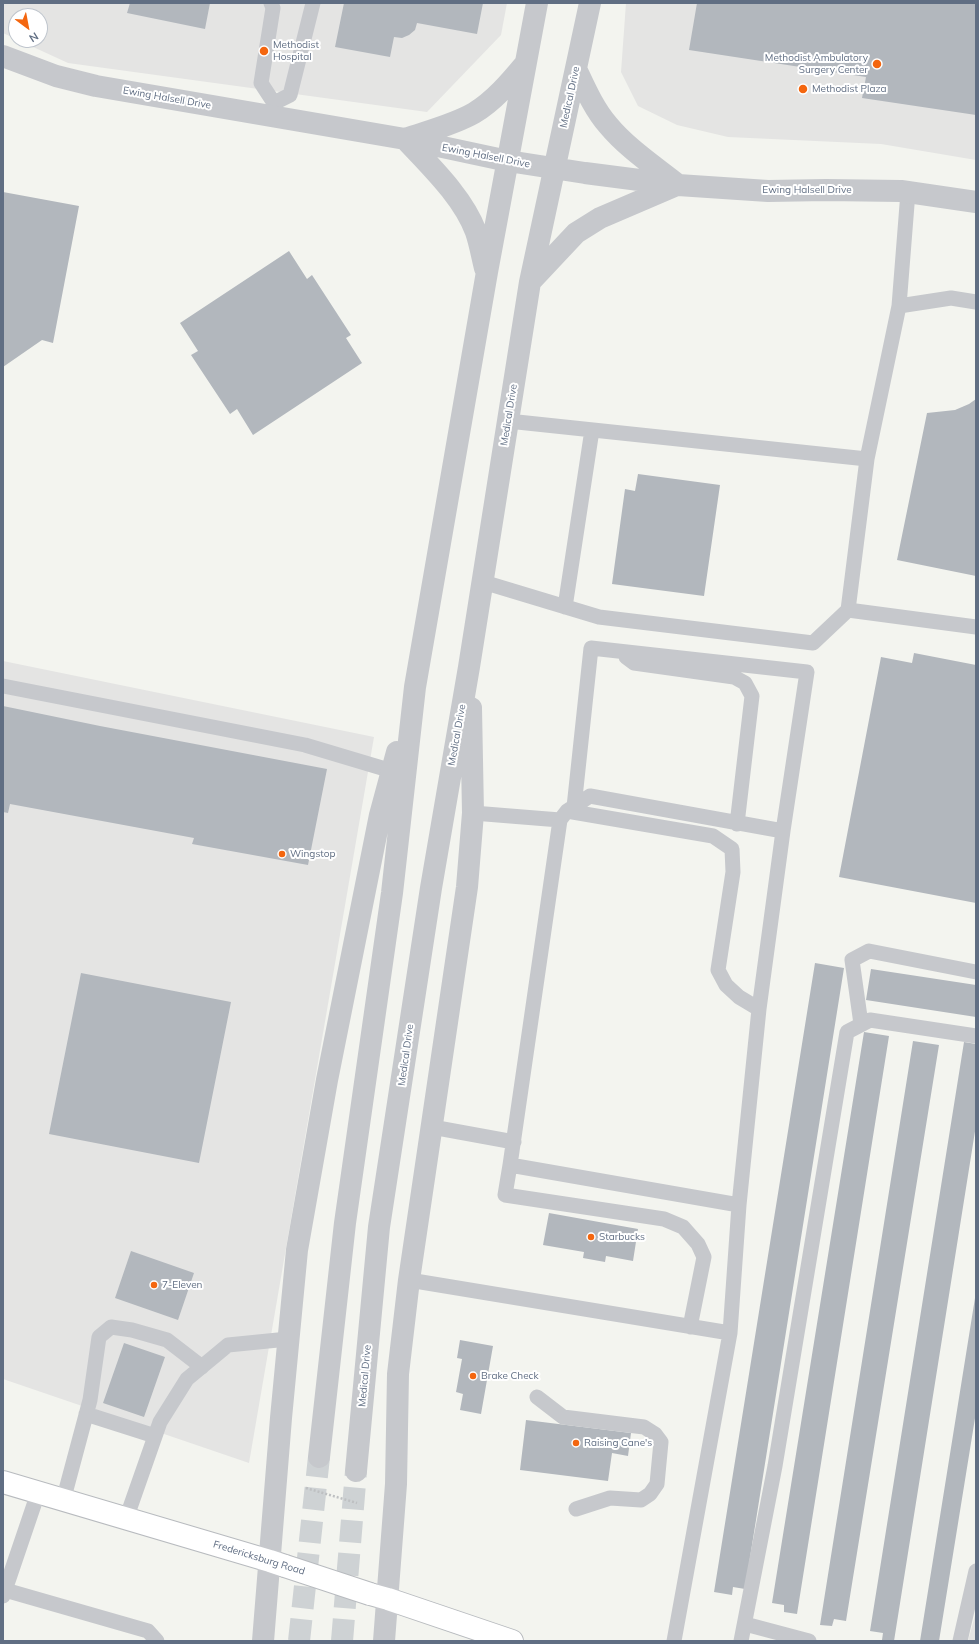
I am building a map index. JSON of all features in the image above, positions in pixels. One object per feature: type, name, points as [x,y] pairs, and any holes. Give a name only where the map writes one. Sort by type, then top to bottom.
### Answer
[{"type":"main road","name":"Fredericksburg Road","points":[[3,1482],[277,1564],[512,1641]]},
{"type":"street","points":[[319,1457],[345,1223],[388,923],[415,686],[487,272],[537,3]]},
{"type":"street","name":"Medical Drive","points":[[356,1471],[379,1227],[400,1101],[431,888],[483,582],[530,282],[590,3]]},
{"type":"street","name":"Ewing Halsell Drive","points":[[3,56],[56,76],[96,86],[273,110],[508,161],[554,169],[678,185],[768,191],[826,190],[908,192],[976,202]]},
{"type":"street","points":[[487,272],[476,232],[467,214],[435,171],[405,139],[459,120],[475,112],[500,93],[525,64]]},
{"type":"street","points":[[530,282],[576,233],[613,212],[678,185],[626,143],[608,125],[597,109],[576,69]]},
{"type":"street","points":[[384,1641],[379,1597],[396,1484],[398,1374],[410,1280],[467,887],[473,813],[473,754],[469,667]]},
{"type":"street","points":[[263,1641],[277,1564],[288,1339],[297,1250],[327,1080],[380,815],[415,686]]},
{"type":"lane","points":[[271,3],[273,8],[261,84],[273,110],[290,95],[313,3]]},
{"type":"lane","points":[[483,582],[599,618],[813,643],[848,610],[866,459],[899,306],[908,192]]},
{"type":"lane","points":[[899,306],[951,298],[976,302]]},
{"type":"lane","points":[[508,421],[866,459]]},
{"type":"lane","points":[[565,607],[592,430]]},
{"type":"lane","points":[[848,610],[976,627]]},
{"type":"lane","points":[[674,1641],[730,1333],[739,1205],[759,1009],[783,831],[807,672],[590,648],[567,812],[505,1195],[664,1219],[684,1227],[698,1244],[704,1257],[690,1327]]},
{"type":"lane","points":[[618,651],[634,663],[734,677],[746,683],[752,696],[737,824]]},
{"type":"lane","points":[[3,686],[305,745],[392,771]]},
{"type":"lane","points":[[567,812],[590,796],[737,824],[783,831]]},
{"type":"lane","points":[[473,813],[567,812],[713,836],[732,849],[733,872],[718,970],[726,985],[739,997],[759,1009]]},
{"type":"lane","points":[[861,1024],[852,960],[869,951],[976,972]]},
{"type":"lane","points":[[741,1641],[775,1466],[847,1032],[870,1020],[976,1036]]},
{"type":"lane","points":[[432,1127],[514,1142]]},
{"type":"lane","points":[[510,1165],[739,1205]]},
{"type":"lane","points":[[410,1280],[730,1333]]},
{"type":"lane","points":[[63,1501],[90,1400],[99,1337],[111,1327],[132,1330],[167,1340],[202,1367]]},
{"type":"lane","points":[[126,1519],[160,1422],[187,1379],[228,1345],[288,1339]]},
{"type":"lane","points":[[536,1397],[564,1417],[644,1427],[655,1434],[661,1442],[657,1484],[650,1494],[641,1500],[610,1498],[576,1509]]},
{"type":"lane","points":[[86,1414],[155,1436]]},
{"type":"lane","points":[[38,1493],[4,1593],[148,1631],[157,1641]]},
{"type":"lane","points":[[960,1641],[976,1571]]},
{"type":"lane","points":[[745,1624],[809,1641]]},
{"type":"path","points":[[306,1488],[358,1503]]},
{"type":"shaded area","name":"Methodist Hospital","points":[[3,3],[507,3],[501,35],[427,112],[68,63],[35,48],[48,48],[48,8],[8,8],[8,35],[3,33]]},
{"type":"shaded area","name":"Methodist Plaza","points":[[626,3],[976,3],[976,160],[881,144],[728,137],[677,125],[638,106],[621,72]]},
{"type":"shaded area","points":[[3,661],[374,737],[249,1463],[3,1379]]},
{"type":"shaded area","points":[[976,1612],[976,1641],[968,1641]]},
{"type":"building","points":[[130,3],[210,3],[205,29],[127,13]]},
{"type":"building","points":[[344,3],[483,3],[477,34],[417,23],[415,30],[409,35],[402,38],[394,37],[390,57],[335,47]]},
{"type":"building","name":"Methodist Ambulatory Surgery Center","points":[[697,3],[976,3],[976,115],[862,98],[866,77],[689,50]]},
{"type":"building","points":[[3,192],[79,206],[53,343],[42,340],[3,367]]},
{"type":"building","points":[[289,251],[307,279],[312,275],[351,335],[346,338],[362,363],[253,435],[237,409],[230,414],[191,355],[198,351],[180,323]]},
{"type":"building","points":[[976,399],[976,576],[897,560],[927,413],[955,410]]},
{"type":"building","points":[[638,474],[720,485],[704,596],[612,584],[625,489],[635,491]]},
{"type":"building","points":[[914,653],[976,665],[976,903],[839,877],[881,657],[912,663]]},
{"type":"building","points":[[3,706],[327,769],[308,865],[192,844],[194,838],[10,804],[8,813],[3,812]]},
{"type":"building","points":[[815,963],[844,968],[745,1589],[733,1587],[732,1595],[714,1592]]},
{"type":"building","points":[[871,969],[976,985],[976,1017],[866,1000]]},
{"type":"building","points":[[81,973],[231,1002],[199,1163],[49,1134]]},
{"type":"building","points":[[864,1032],[889,1036],[797,1614],[784,1612],[784,1605],[772,1603]]},
{"type":"building","points":[[913,1041],[939,1045],[846,1621],[834,1619],[832,1626],[820,1625]]},
{"type":"building","points":[[964,1042],[976,1044],[976,1125],[894,1641],[888,1641],[882,1640],[883,1633],[870,1631]]},
{"type":"building","name":"Starbucks","points":[[549,1213],[638,1229],[633,1261],[606,1256],[605,1262],[583,1258],[584,1252],[543,1245]]},
{"type":"building","name":"7-Eleven","points":[[131,1251],[194,1273],[178,1320],[115,1298]]},
{"type":"building","points":[[975,1298],[976,1412],[939,1641],[920,1641]]},
{"type":"building","name":"Brake Check","points":[[460,1340],[493,1346],[481,1414],[460,1410],[463,1394],[456,1392],[462,1359],[457,1358]]},
{"type":"building","points":[[124,1343],[165,1357],[144,1417],[103,1403]]},
{"type":"building","name":"Raising Cane's","points":[[526,1420],[631,1433],[628,1456],[612,1453],[608,1481],[520,1470]]},
{"type":"tunnel","points":[[299,1641],[319,1457]]},
{"type":"tunnel","points":[[342,1641],[356,1471]]},
{"type":"place","name":"Methodist Hospital","points":[[264,51]]},
{"type":"place","name":"Methodist Ambulatory Surgery Center","points":[[877,64]]},
{"type":"place","name":"Methodist Plaza","points":[[803,89]]},
{"type":"place","name":"Wingstop","points":[[282,854]]},
{"type":"place","name":"Starbucks","points":[[591,1237]]},
{"type":"place","name":"7-Eleven","points":[[154,1285]]},
{"type":"place","name":"Brake Check","points":[[473,1376]]},
{"type":"place","name":"Raising Cane's","points":[[576,1443]]}]
